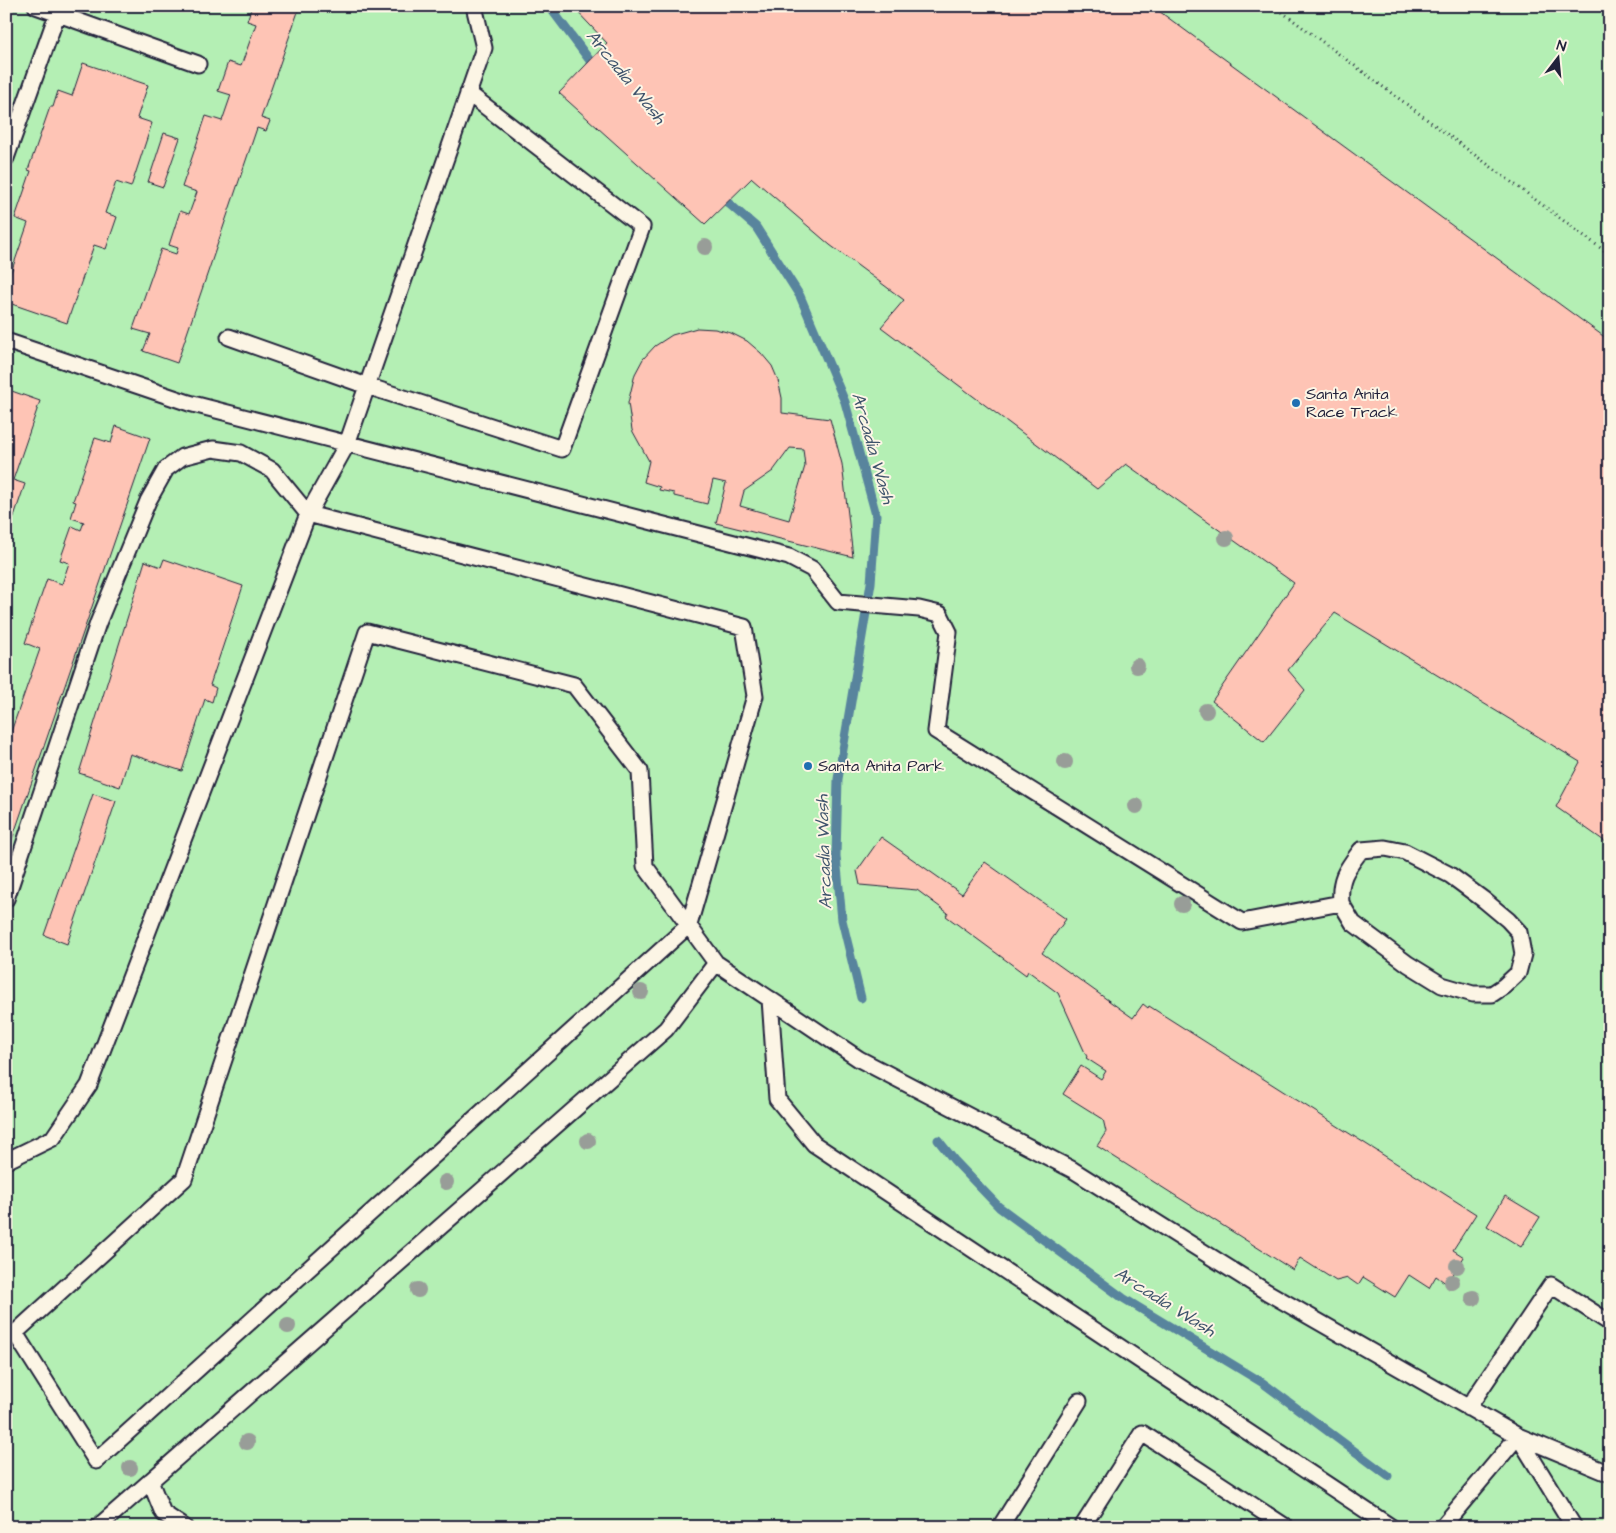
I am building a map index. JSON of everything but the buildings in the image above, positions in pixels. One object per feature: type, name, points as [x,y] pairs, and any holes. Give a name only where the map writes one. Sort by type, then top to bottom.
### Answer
[{"type":"lane","points":[[36,6],[58,10],[198,64]]},
{"type":"lane","points":[[6,1161],[52,1138],[89,1084],[308,514],[347,444],[484,48],[474,6]]},
{"type":"lane","points":[[6,158],[58,10]]},
{"type":"lane","points":[[229,337],[367,386],[562,449],[642,227],[468,93]]},
{"type":"lane","points":[[6,342],[189,403],[789,557],[812,569],[838,602],[919,609],[940,614],[949,632],[936,731],[1242,922],[1341,903]]},
{"type":"lane","points":[[6,899],[98,623],[148,501],[166,469],[182,456],[213,449],[241,453],[272,470],[308,514],[744,626],[755,696],[688,925],[96,1461],[15,1333],[184,1179],[367,632],[574,685],[640,771],[645,866],[688,925],[716,963],[859,1059],[1073,1170],[1267,1292],[1468,1408],[1518,1436],[1610,1474]]},
{"type":"lane","points":[[1385,848],[1405,852],[1450,875],[1508,920],[1519,932],[1522,954],[1518,973],[1492,994],[1473,994],[1442,985],[1408,964],[1353,922],[1341,903],[1340,884],[1350,864],[1361,850],[1385,848]]},
{"type":"lane","points":[[98,1527],[666,1029],[716,963]]},
{"type":"lane","points":[[770,999],[777,1099],[814,1144],[1391,1527]]},
{"type":"lane","points":[[1468,1408],[1551,1285],[1610,1323]]},
{"type":"lane","points":[[1000,1527],[1080,1401]]},
{"type":"lane","points":[[1082,1527],[1142,1433],[1286,1527]]},
{"type":"lane","points":[[1442,1527],[1518,1436]]},
{"type":"lane","points":[[1518,1436],[1574,1527]]},
{"type":"lane","points":[[150,1481],[163,1513],[184,1527]]},
{"type":"path","points":[[1274,6],[1610,255]]},
{"type":"green space","name":"Santa Anita Park","points":[[6,6],[1610,6],[1610,1527],[6,1527]]},
{"type":"waterway","name":"Arcadia Wash","points":[[549,6],[597,70]]},
{"type":"waterway","name":"Arcadia Wash","points":[[719,195],[756,227],[800,296],[845,402],[876,515],[871,583],[838,779],[836,856],[842,920],[861,998]]},
{"type":"waterway","name":"Arcadia Wash","points":[[938,1140],[954,1160],[999,1207],[1123,1298],[1263,1383],[1388,1476]]},
{"type":"place","name":"Santa Anita Race Track","points":[[1296,403]]},
{"type":"place","name":"Santa Anita Park","points":[[808,766]]}]
